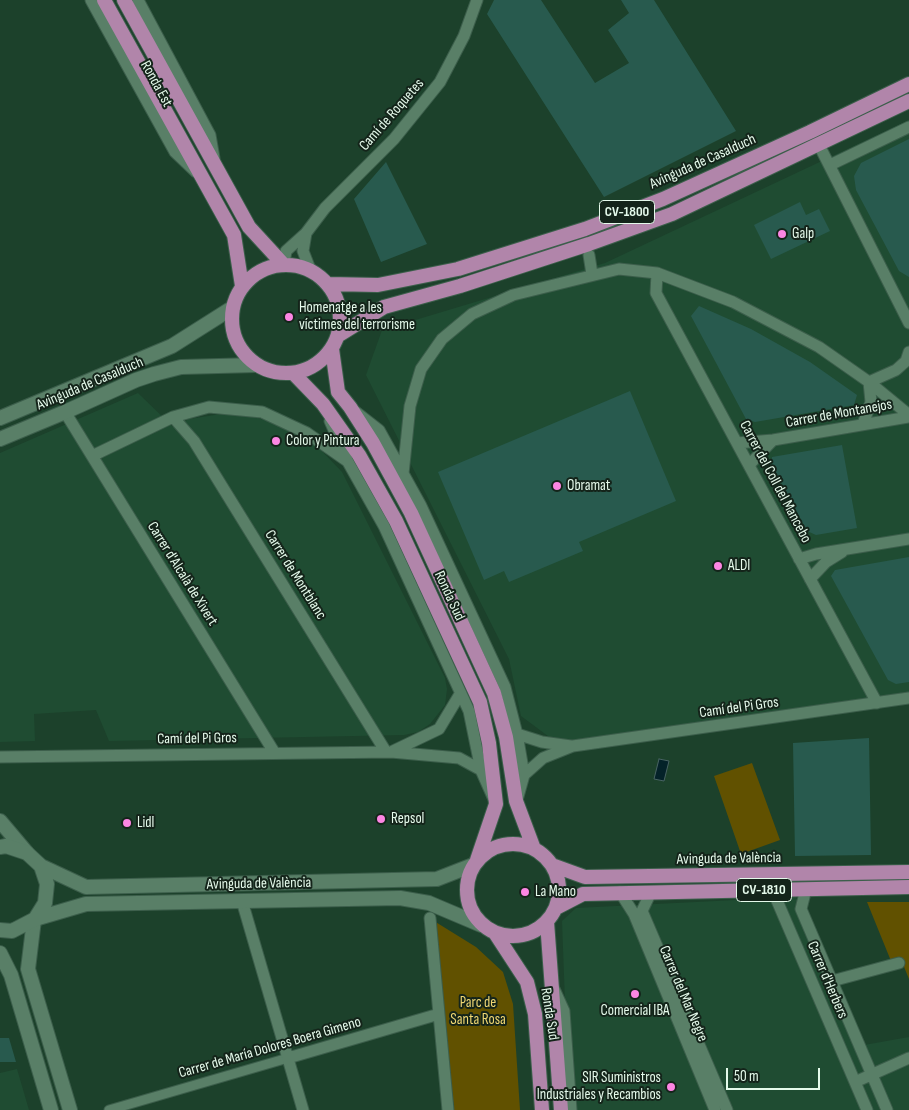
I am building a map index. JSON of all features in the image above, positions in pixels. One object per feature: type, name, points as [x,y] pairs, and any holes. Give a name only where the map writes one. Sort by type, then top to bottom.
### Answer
[{"type":"main road","name":"Ronda Est","points":[[104,0],[234,235],[242,286]]},
{"type":"main road","name":"Ronda Est","points":[[124,0],[250,227],[283,264]]},
{"type":"main road","name":"Avinguda de Casalduch","points":[[328,284],[378,285],[458,269],[585,229],[663,199],[810,132],[909,84]]},
{"type":"main road","name":"CV-1800","points":[[339,335],[384,308],[460,286],[589,244],[672,214],[909,101]]},
{"type":"main road","points":[[283,264],[310,269],[328,284],[340,310],[339,335],[332,349],[317,365],[294,374],[276,374],[256,365],[240,349],[232,330],[232,308],[242,286],[261,270],[283,264]]},
{"type":"main road","name":"Avinguda de Casalduch","points":[[0,418],[172,346],[232,308]]},
{"type":"main road","name":"Ronda Sud","points":[[332,349],[338,392],[350,407],[412,513],[494,693],[506,737],[516,801],[534,849]]},
{"type":"main road","name":"Avinguda de Casalduch","points":[[0,438],[65,412],[136,380],[172,370],[256,365]]},
{"type":"main road","name":"Ronda Sud","points":[[294,374],[323,404],[358,455],[396,522],[480,702],[489,743],[496,804],[475,862]]},
{"type":"main road","points":[[0,821],[40,866],[47,884],[44,903],[34,920],[28,969],[70,1110]]},
{"type":"main road","points":[[514,844],[534,849],[552,865],[559,886],[556,908],[547,922],[532,933],[513,937],[495,933],[481,925],[469,907],[466,885],[475,862],[494,847],[514,844]]},
{"type":"main road","points":[[0,847],[6,846],[27,853]]},
{"type":"main road","name":"Avinguda de València","points":[[40,866],[86,887],[437,878],[475,862]]},
{"type":"main road","name":"Avinguda de València","points":[[552,865],[585,877],[909,872]]},
{"type":"main road","name":"Avinguda de València","points":[[556,908],[583,894],[909,887]]},
{"type":"main road","name":"Avinguda de València","points":[[0,930],[12,931],[34,920],[86,904],[400,898],[429,903],[481,925]]},
{"type":"main road","name":"Ronda Sud","points":[[547,922],[561,1110]]},
{"type":"main road","name":"Ronda Sud","points":[[495,933],[527,982],[535,1014],[542,1110]]},
{"type":"main road","points":[[0,953],[11,975],[51,1110]]},
{"type":"street","name":"Ronda Est","points":[[91,0],[175,152],[201,177]]},
{"type":"street","name":"Ronda Est","points":[[138,0],[210,135],[215,165]]},
{"type":"street","name":"Camí de Roquetes","points":[[283,264],[286,251],[306,232],[325,208],[394,139],[440,82],[464,36],[477,0]]},
{"type":"street","points":[[830,165],[909,127]]},
{"type":"street","points":[[819,144],[903,301],[909,323]]},
{"type":"street","points":[[306,232],[303,251],[310,269]]},
{"type":"street","points":[[589,255],[592,274]]},
{"type":"street","points":[[403,474],[410,406],[421,369],[442,339],[472,314],[513,295],[618,269],[657,273],[733,302],[819,347],[869,382],[909,416]]},
{"type":"street","name":"Carrer del Coll del Mancebo","points":[[657,273],[656,293],[877,703]]},
{"type":"street","points":[[869,382],[896,370],[906,361],[909,352]]},
{"type":"street","points":[[863,424],[871,402],[869,382]]},
{"type":"street","points":[[323,404],[348,462],[384,526],[433,629],[469,711],[481,770],[496,804]]},
{"type":"street","points":[[92,456],[173,416],[209,407],[262,412],[307,433],[348,462]]},
{"type":"street","name":"Ronda Sud","points":[[350,407],[380,430],[442,550],[505,687],[517,734],[524,776],[516,801]]},
{"type":"street","name":"Carrer d'Alcalà de Xivert","points":[[65,412],[274,752]]},
{"type":"street","name":"Carrer de Montblanc","points":[[173,416],[194,442],[389,752]]},
{"type":"street","name":"Carrer de Montanejos","points":[[737,443],[773,440],[909,416]]},
{"type":"street","name":"Carrer de Montanejos","points":[[748,465],[773,440]]},
{"type":"street","points":[[799,559],[816,554],[909,539]]},
{"type":"street","points":[[810,579],[826,562],[846,550]]},
{"type":"street","name":"Camí del Pi Gros","points":[[389,752],[439,730],[460,694]]},
{"type":"street","name":"Camí del Pi Gros","points":[[524,776],[543,758],[573,746],[909,698]]},
{"type":"street","name":"Camí del Pi Gros","points":[[517,734],[542,742],[573,746]]},
{"type":"street","name":"Camí del Pi Gros","points":[[1,759],[274,752],[389,752],[459,758],[481,770]]},
{"type":"street","name":"Carrer d'Herbers","points":[[806,889],[801,909],[885,1105]]},
{"type":"street","name":"Carrer d'Herbers","points":[[772,890],[855,1082],[864,1109]]},
{"type":"street","name":"Carrer del Mar Negre","points":[[620,892],[634,914],[715,1110]]},
{"type":"street","name":"Carrer del Mar Negre","points":[[651,892],[642,910],[726,1110]]},
{"type":"street","points":[[242,900],[304,1110]]},
{"type":"street","points":[[430,918],[448,1110]]},
{"type":"street","points":[[832,981],[899,963]]},
{"type":"street","name":"Ronda Sud","points":[[550,981],[564,1011],[571,1110]]},
{"type":"street","name":"Carrer de María Dolores Boera Gimeno","points":[[109,1110],[439,1014]]},
{"type":"street","points":[[855,1082],[909,1058]]},
{"type":"street","points":[[864,1109],[885,1105]]},
{"type":"shaded area","points":[[909,120],[909,699],[556,742],[521,716],[509,659],[366,375],[382,330],[605,263]]},
{"type":"shaded area","points":[[138,393],[173,427],[189,419],[228,413],[245,414],[274,423],[298,434],[320,449],[342,472],[445,678],[447,689],[445,705],[430,724],[418,732],[404,735],[109,741],[96,710],[34,714],[35,741],[0,742],[0,453]]},
{"type":"shaded area","points":[[796,897],[864,1045],[909,1037],[909,1110],[569,1110],[562,921],[576,908]]},
{"type":"shaded area","points":[[17,1069],[29,1110],[0,1110],[0,1073]]},
{"type":"green space","points":[[752,763],[780,840],[741,854],[714,776]]},
{"type":"green space","points":[[867,902],[909,902],[909,979],[900,957],[891,961]]},
{"type":"green space","name":"Parc de Santa Rosa","points":[[434,921],[476,947],[503,972],[513,1004],[520,1110],[454,1110]]},
{"type":"water","points":[[659,759],[669,761],[664,781],[654,779]]},
{"type":"building","points":[[494,0],[541,0],[595,83],[629,63],[608,30],[629,13],[621,0],[654,0],[736,131],[604,197],[487,14]]},
{"type":"building","points":[[909,139],[909,277],[899,271],[856,190],[854,176],[861,163]]},
{"type":"building","points":[[386,162],[427,244],[381,262],[354,199]]},
{"type":"building","points":[[800,202],[806,215],[819,209],[830,231],[771,259],[754,225]]},
{"type":"building","points":[[699,306],[751,329],[810,362],[857,395],[854,405],[755,422],[746,419],[691,316]]},
{"type":"building","name":"Obramat","points":[[630,391],[676,501],[579,542],[583,551],[509,582],[504,571],[484,580],[438,472]]},
{"type":"building","points":[[842,445],[857,528],[816,535],[807,531],[771,464],[772,457]]},
{"type":"building","points":[[909,557],[909,682],[896,684],[888,680],[831,576],[835,570]]},
{"type":"building","points":[[869,738],[871,855],[795,856],[793,743]]},
{"type":"building","points":[[0,1038],[9,1038],[16,1062],[0,1062]]},
{"type":"place","name":"Galp","points":[[782,234]]},
{"type":"place","name":"Homenatge a les víctimes del terrorisme","points":[[289,317]]},
{"type":"place","name":"Color y Pintura","points":[[276,441]]},
{"type":"place","name":"Obramat","points":[[557,486]]},
{"type":"place","name":"ALDI","points":[[718,566]]},
{"type":"place","name":"Repsol","points":[[381,819]]},
{"type":"place","name":"Lidl","points":[[127,823]]},
{"type":"place","name":"La Mano","points":[[525,892]]},
{"type":"place","name":"Comercial IBA","points":[[635,994]]},
{"type":"place","name":"SIR Suministros Industriales y Recambios","points":[[671,1087]]}]
